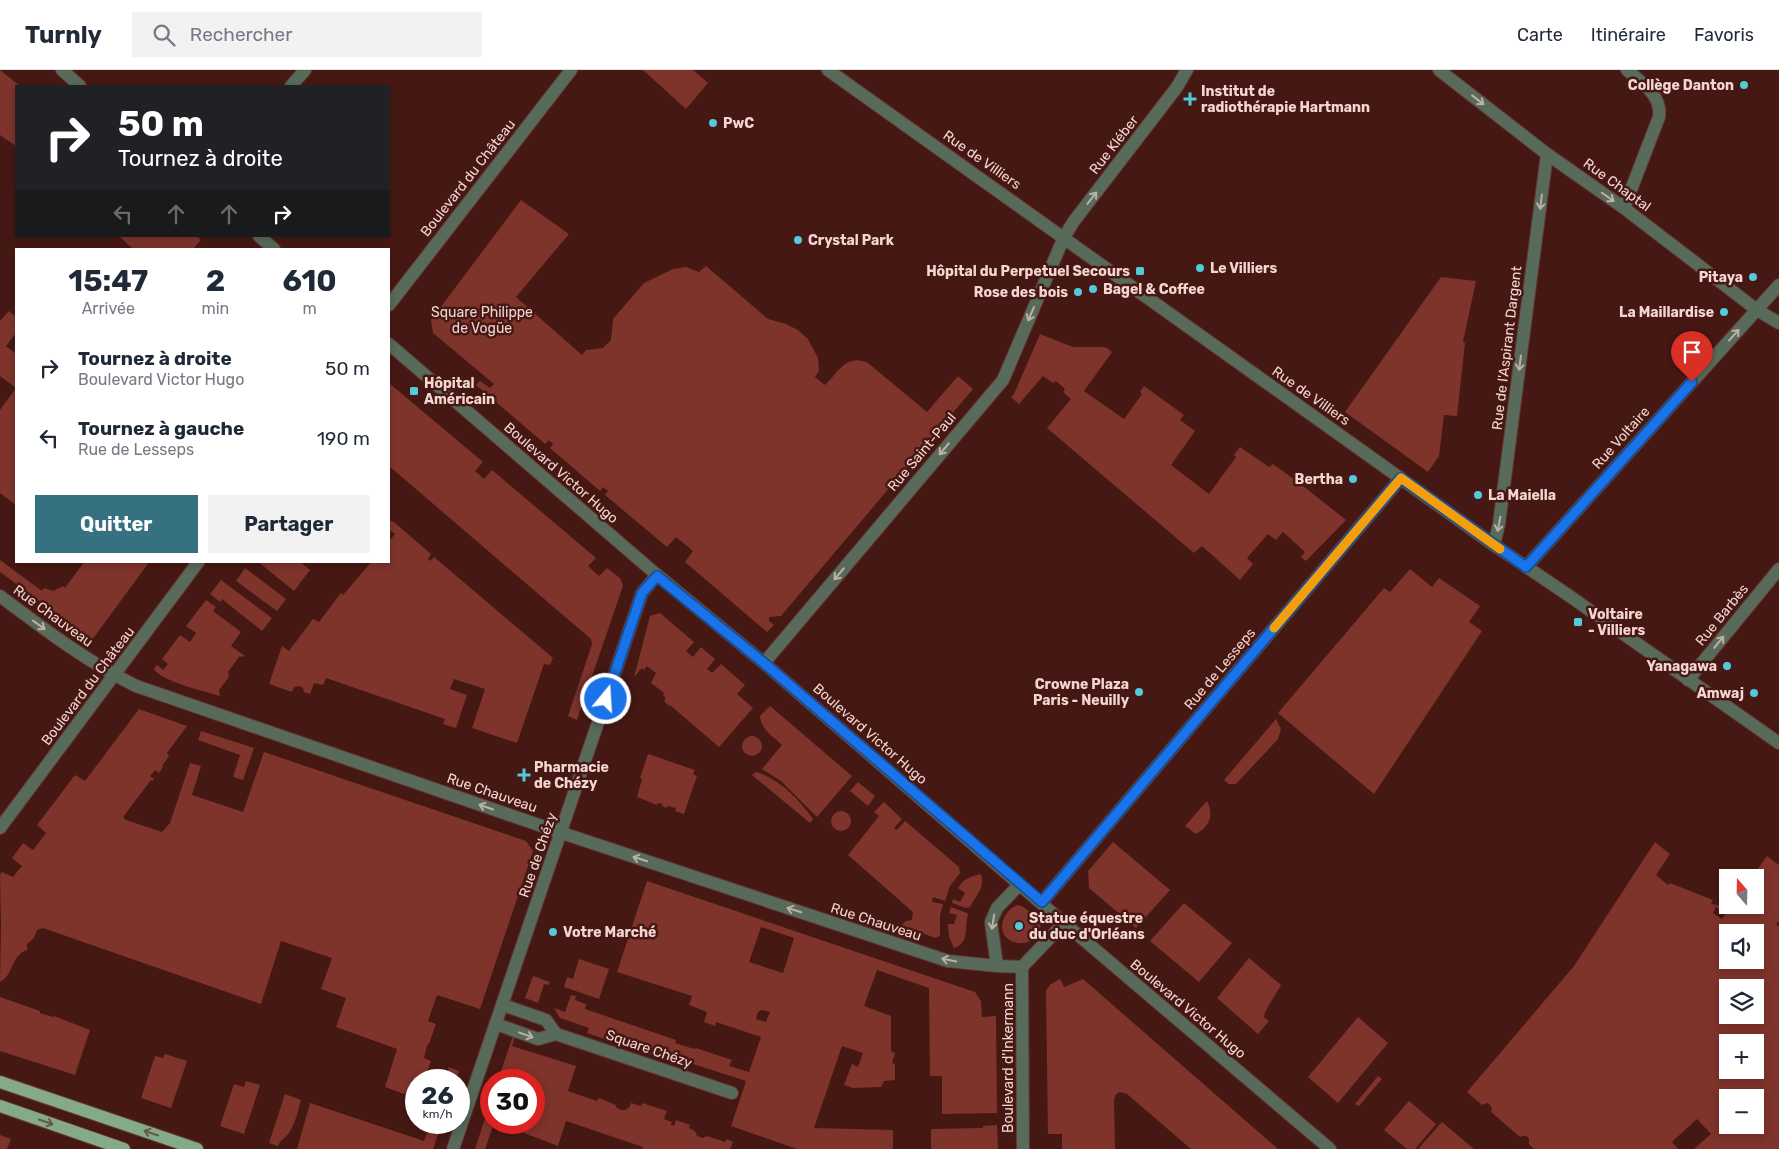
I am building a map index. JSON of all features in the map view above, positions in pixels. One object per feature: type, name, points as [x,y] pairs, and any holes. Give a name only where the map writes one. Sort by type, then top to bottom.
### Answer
[{"type":"main road","points":[[0,1082],[197,1149]]},
{"type":"main road","points":[[0,1106],[124,1149]]},
{"type":"street","points":[[62,70],[79,85]]},
{"type":"street","points":[[292,85],[305,70]]},
{"type":"street","name":"Boulevard du Château","points":[[390,304],[571,70]]},
{"type":"street","name":"Rue de Villiers","points":[[828,70],[1494,545],[1779,743]]},
{"type":"street","name":"Rue Kléber","points":[[1064,237],[1188,70]]},
{"type":"street","name":"Rue Chaptal","points":[[1439,70],[1547,154],[1624,208],[1757,310],[1779,323]]},
{"type":"street","points":[[1624,208],[1660,111],[1656,98],[1651,91],[1627,70]]},
{"type":"street","name":"Rue de l'Aspirant Dargent","points":[[1494,545],[1499,524],[1547,154]]},
{"type":"street","points":[[260,237],[273,248]]},
{"type":"street","name":"Rue Saint-Paul","points":[[764,663],[1002,380],[1064,237]]},
{"type":"street","name":"Rue Voltaire","points":[[1526,567],[1779,285]]},
{"type":"street","name":"Boulevard Victor Hugo","points":[[390,345],[657,576],[764,663],[1064,923],[1330,1149]]},
{"type":"street","name":"Rue de Lesseps","points":[[1042,902],[1401,478]]},
{"type":"street","name":"Boulevard du Château","points":[[0,828],[198,563]]},
{"type":"street","name":"Rue Barbès","points":[[1688,680],[1779,569]]},
{"type":"street","name":"Rue de Chézy","points":[[453,1149],[642,593],[657,576]]},
{"type":"street","name":"Rue Chauveau","points":[[0,596],[75,651],[114,676],[136,686],[562,833],[948,961],[1022,967]]},
{"type":"street","points":[[997,966],[991,922],[997,908],[1020,884]]},
{"type":"street","points":[[1022,967],[1064,923]]},
{"type":"street","name":"Boulevard d'Inkermann","points":[[1022,967],[1023,1149]]},
{"type":"street","points":[[496,1024],[538,1039],[556,1034],[546,1020],[503,1005]]},
{"type":"street","name":"Square Chézy","points":[[556,1034],[732,1093]]},
{"type":"green space","points":[[0,70],[19,85],[15,85],[15,145],[0,135]]},
{"type":"green space","points":[[643,70],[693,70],[708,83],[686,109]]},
{"type":"green space","name":"Square Philippe de Vogüe","points":[[521,200],[569,234],[516,297],[582,355],[586,350],[603,348],[611,340],[613,319],[644,283],[673,269],[686,267],[699,272],[706,266],[768,319],[786,324],[798,330],[808,339],[818,358],[819,371],[815,377],[825,385],[844,365],[854,360],[868,363],[927,412],[958,376],[973,389],[781,616],[769,617],[769,621],[774,625],[767,632],[685,562],[693,551],[676,537],[667,547],[605,495],[608,491],[603,487],[600,491],[550,448],[553,444],[549,440],[545,444],[476,385],[480,381],[490,388],[494,384],[433,333],[431,320]]},
{"type":"green space","points":[[120,237],[198,237],[201,240],[194,248],[132,248]]},
{"type":"green space","points":[[1441,277],[1476,281],[1463,342],[1465,343],[1457,416],[1444,415],[1439,456],[1428,472],[1345,412]]},
{"type":"green space","points":[[9,311],[15,316],[15,334],[6,346],[15,353],[15,387],[0,376],[0,321]]},
{"type":"green space","points":[[1040,334],[1073,347],[1103,347],[1112,352],[1084,391],[1124,419],[1142,394],[1140,392],[1144,386],[1184,415],[1180,420],[1195,431],[1171,465],[1209,494],[1236,457],[1234,455],[1240,447],[1269,467],[1273,464],[1346,520],[1306,561],[1301,557],[1305,552],[1283,532],[1276,540],[1268,534],[1247,558],[1253,564],[1240,580],[1202,546],[1194,553],[1047,428],[1071,399],[1063,392],[1065,389],[1056,381],[1053,383],[1043,376],[1019,404],[1011,397]]},
{"type":"green space","points":[[390,384],[483,462],[475,471],[484,479],[492,470],[596,558],[588,566],[599,576],[607,568],[620,578],[623,586],[577,720],[568,716],[592,644],[591,639],[390,467]]},
{"type":"green space","points":[[15,389],[15,504],[0,493],[0,410]]},
{"type":"green space","points":[[390,520],[431,554],[428,559],[430,561],[434,557],[553,658],[550,665],[544,664],[517,743],[472,728],[485,689],[454,679],[450,689],[467,695],[456,728],[443,724],[445,719],[326,678],[323,685],[314,683],[310,694],[304,692],[300,686],[294,687],[292,692],[269,684],[282,646],[289,651],[313,619],[319,622],[341,593],[343,595],[370,563],[390,563],[390,540],[395,534],[390,531]]},
{"type":"green space","points":[[0,560],[42,591],[44,588],[53,591],[63,586],[65,588],[84,563],[149,563],[92,640],[0,572]]},
{"type":"green space","points":[[259,563],[301,563],[310,570],[294,591]]},
{"type":"green space","points":[[245,568],[286,599],[277,611],[236,581]]},
{"type":"green space","points":[[1410,569],[1432,587],[1439,578],[1480,606],[1469,622],[1482,631],[1374,794],[1278,713],[1384,588],[1390,592]]},
{"type":"green space","points":[[221,580],[272,618],[262,631],[222,599],[220,602],[210,594]]},
{"type":"green space","points":[[206,600],[216,607],[213,611],[241,632],[231,646],[245,656],[239,657],[228,672],[229,677],[219,690],[220,696],[174,682],[154,669],[157,665],[163,670],[168,664],[162,659],[180,635],[190,642],[196,633],[186,626]]},
{"type":"green space","points":[[660,613],[694,642],[686,651],[693,657],[701,647],[715,659],[707,669],[712,673],[721,664],[745,685],[737,694],[753,708],[719,747],[664,701],[666,698],[663,695],[664,693],[651,683],[656,673],[647,666],[644,670],[642,668],[634,677],[650,616]]},
{"type":"green space","points":[[770,706],[852,776],[817,817],[781,781],[762,769],[782,745],[768,732],[761,721],[760,716]]},
{"type":"green space","points":[[139,709],[187,726],[167,753],[169,756],[159,773],[155,770],[150,776],[154,779],[153,781],[151,780],[123,817],[126,820],[162,832],[170,823],[190,763],[201,766],[192,795],[243,812],[264,752],[526,841],[533,851],[480,1009],[437,995],[428,1021],[436,1024],[424,1058],[431,1061],[428,1069],[405,1069],[404,1094],[385,1087],[397,1049],[336,1027],[346,998],[321,989],[332,958],[281,941],[261,1004],[43,928],[37,930],[34,938],[27,944],[27,950],[18,956],[8,975],[0,982],[0,875],[2,872],[13,877],[22,866],[12,858],[23,843],[33,850],[46,833],[37,825],[75,775],[85,781]]},
{"type":"green space","points":[[1276,719],[1281,729],[1278,739],[1236,784],[1229,784],[1224,780]]},
{"type":"green space","points":[[201,731],[254,748],[243,780],[233,777],[240,755],[198,740]]},
{"type":"green space","points":[[752,736],[759,739],[762,746],[759,753],[752,756],[745,753],[742,746],[745,739]]},
{"type":"green space","points":[[648,754],[695,770],[693,774],[697,776],[684,814],[675,811],[676,808],[667,806],[667,808],[662,806],[662,804],[658,803],[657,805],[637,797],[642,779],[640,778]]},
{"type":"green space","points":[[756,772],[765,775],[788,791],[813,819],[810,823],[752,775]]},
{"type":"green space","points":[[858,782],[875,796],[868,806],[850,791]]},
{"type":"green space","points":[[1207,801],[1210,811],[1209,820],[1205,827],[1196,834],[1185,826]]},
{"type":"green space","points":[[884,802],[902,819],[894,828],[897,830],[905,821],[959,867],[960,873],[950,886],[945,901],[933,897],[932,902],[943,904],[940,915],[940,936],[935,938],[902,925],[906,921],[912,920],[913,912],[848,855],[879,816],[874,812]]},
{"type":"green space","points":[[841,811],[848,814],[851,821],[848,828],[841,831],[834,828],[831,821],[834,814]]},
{"type":"green space","points":[[1113,842],[1170,890],[1136,928],[1089,888],[1088,871]]},
{"type":"green space","points":[[1655,842],[1670,854],[1656,875],[1668,885],[1670,883],[1713,900],[1711,904],[1719,906],[1719,909],[1716,907],[1713,913],[1722,919],[1726,914],[1764,914],[1764,869],[1758,869],[1767,856],[1779,865],[1779,921],[1776,924],[1779,927],[1779,1149],[1694,1149],[1711,1134],[1697,1119],[1672,1142],[1678,1149],[1534,1149],[1529,1144],[1527,1137],[1520,1137],[1491,1112],[1492,1108],[1490,1105],[1487,1103],[1482,1105],[1467,1092],[1574,966]]},
{"type":"green space","points":[[981,874],[981,888],[970,907],[966,908],[952,903],[953,899],[960,902],[965,893],[958,888],[965,880]]},
{"type":"green space","points":[[647,881],[975,992],[981,1001],[982,1017],[996,1016],[997,1113],[942,1114],[942,1076],[930,1076],[929,988],[877,970],[864,1006],[891,1016],[891,1051],[895,1053],[892,1063],[895,1064],[895,1080],[884,1081],[881,1087],[853,1088],[844,1085],[852,1064],[858,1067],[863,1053],[842,1046],[814,1128],[893,1130],[893,1149],[797,1149],[731,1126],[746,1081],[681,1060],[674,1062],[587,1033],[589,1028],[560,1018],[554,1008],[565,1012],[571,995],[576,996],[575,1000],[586,1004],[585,1009],[676,1040],[675,1043],[732,1060],[729,1066],[749,1072],[761,1037],[716,1022],[715,1026],[704,1022],[707,1012],[689,1005],[692,996],[617,972]],"holes":[[[761,927],[794,938],[783,973],[749,962]],[[762,1010],[770,1012],[766,1022],[756,1019],[758,1012]]]},
{"type":"green space","points":[[1184,903],[1232,943],[1199,982],[1150,941]]},
{"type":"green space","points":[[1018,905],[1025,908],[1041,924],[1038,934],[1032,940],[1024,943],[1016,943],[1009,940],[1004,935],[1002,927],[1006,914],[1011,908]]},
{"type":"green space","points":[[951,907],[968,914],[964,939],[954,948],[949,937],[948,924],[954,924],[957,915],[949,913]]},
{"type":"green space","points":[[1249,958],[1281,985],[1265,1012],[1264,1017],[1269,1021],[1258,1034],[1217,998]]},
{"type":"green space","points":[[579,959],[609,969],[599,999],[564,987],[567,977],[573,979]]},
{"type":"green space","points":[[533,976],[550,982],[548,985],[544,984],[538,1003],[525,998]]},
{"type":"green space","points":[[1060,979],[1064,987],[1083,979],[1278,1149],[1191,1149],[1127,1094],[1120,1092],[1116,1094],[1114,1099],[1115,1149],[1062,1149],[1062,1134],[1048,1134],[1046,990],[1051,984]]},
{"type":"green space","points":[[0,997],[90,1030],[75,1075],[0,1051]]},
{"type":"green space","points":[[1358,1017],[1388,1043],[1338,1103],[1308,1077]]},
{"type":"green space","points":[[513,1036],[515,1036],[512,1046],[576,1066],[568,1091],[597,1101],[599,1098],[616,1105],[621,1110],[629,1108],[631,1103],[641,1106],[642,1103],[667,1111],[664,1119],[672,1122],[671,1125],[674,1126],[676,1120],[690,1125],[689,1128],[695,1131],[697,1136],[703,1138],[707,1136],[725,1142],[727,1139],[733,1142],[730,1149],[642,1149],[643,1147],[566,1121],[558,1146],[527,1134],[545,1134],[545,1069],[502,1069]]},
{"type":"green space","points":[[165,1054],[187,1061],[171,1108],[141,1098],[155,1056],[163,1058]]},
{"type":"green space","points":[[1378,1076],[1382,1079],[1359,1106],[1355,1104]]},
{"type":"green space","points":[[246,1081],[260,1085],[244,1134],[220,1126],[234,1084],[244,1087]]},
{"type":"green space","points":[[285,1094],[301,1100],[297,1116],[289,1133],[278,1146],[269,1143]]},
{"type":"green space","points":[[1409,1101],[1436,1124],[1415,1149],[1407,1149],[1384,1130]]},
{"type":"green space","points":[[310,1103],[424,1141],[427,1134],[438,1134],[433,1149],[297,1149]]},
{"type":"green space","points":[[1442,1122],[1474,1149],[1418,1149]]},
{"type":"green space","points":[[997,1125],[998,1149],[931,1149],[931,1129],[983,1128],[983,1126]]},
{"type":"green space","points":[[480,1134],[490,1134],[485,1149],[475,1149]]},
{"type":"green space","points":[[0,1135],[11,1139],[7,1149],[0,1149]]},
{"type":"slow traffic","points":[[1274,628],[1401,478],[1500,549]]},
{"type":"place","name":"Collège Danton","points":[[1744,85]]},
{"type":"place","name":"Institut de radiothérapie Hartmann","points":[[1190,99]]},
{"type":"place","name":"PwC","points":[[713,123]]},
{"type":"place","name":"Crystal Park","points":[[798,240]]},
{"type":"place","name":"Le Villiers","points":[[1200,268]]},
{"type":"place","name":"Hôpital du Perpetuel Secours","points":[[1140,271]]},
{"type":"place","name":"Pitaya","points":[[1753,277]]},
{"type":"place","name":"Bagel & Coffee","points":[[1093,289]]},
{"type":"place","name":"Rose des bois","points":[[1078,292]]},
{"type":"place","name":"La Maillardise","points":[[1724,312]]},
{"type":"place","name":"Hôpital Américain","points":[[414,391]]},
{"type":"place","name":"Bertha","points":[[1353,479]]},
{"type":"place","name":"La Maiella","points":[[1478,495]]},
{"type":"place","name":"Voltaire - Villiers","points":[[1578,622]]},
{"type":"place","name":"Yanagawa","points":[[1727,666]]},
{"type":"place","name":"Crowne Plaza Paris - Neuilly","points":[[1139,692]]},
{"type":"place","name":"Amwaj","points":[[1754,693]]},
{"type":"place","name":"Pharmacie de Chézy","points":[[524,775]]},
{"type":"place","name":"Statue équestre du duc d'Orléans","points":[[1019,926]]},
{"type":"place","name":"Votre Marché","points":[[553,932]]},
{"type":"route","points":[[606,699],[642,593],[657,576],[764,663],[1042,902],[1401,478],[1526,567],[1692,382]]}]
